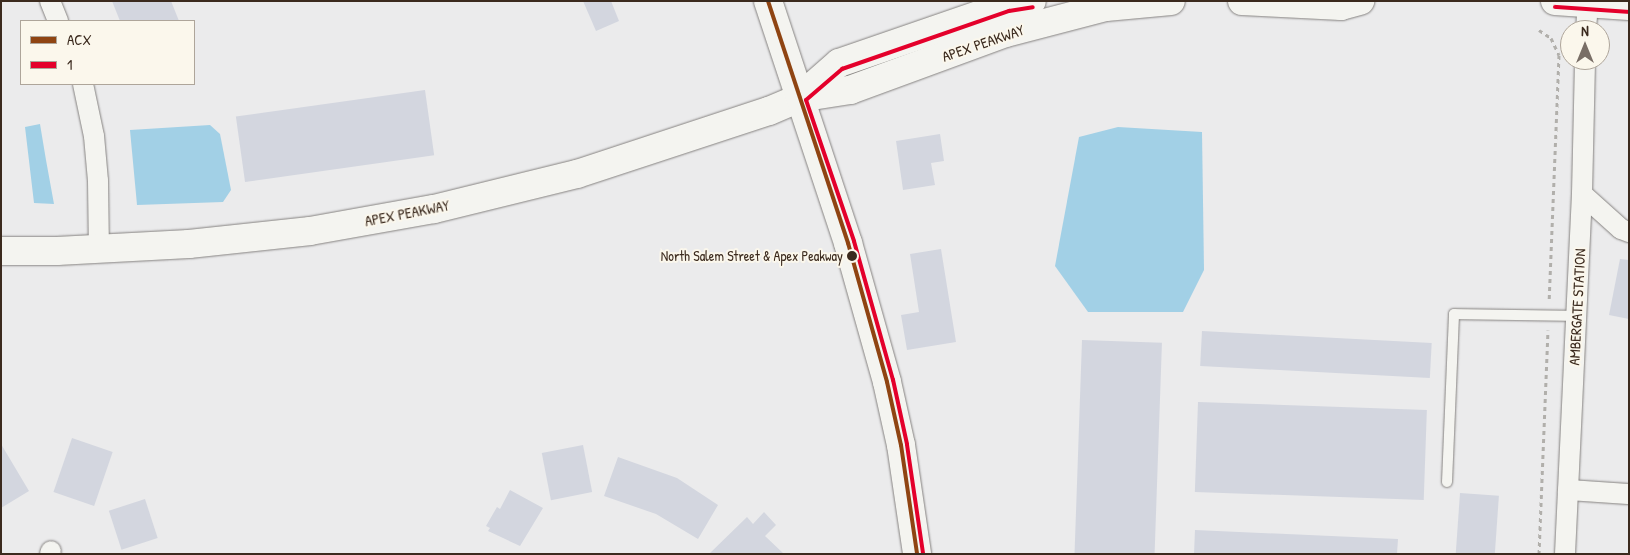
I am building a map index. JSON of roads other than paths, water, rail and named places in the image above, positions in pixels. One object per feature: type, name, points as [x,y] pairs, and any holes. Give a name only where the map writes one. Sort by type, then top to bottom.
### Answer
[{"type":"main road","points":[[768,1],[848,243],[886,382],[901,444],[917,554]]},
{"type":"main road","name":"APEX PEAKWAY","points":[[799,98],[839,63],[1007,5],[1032,1]]},
{"type":"main road","name":"APEX PEAKWAY","points":[[1,251],[99,249],[189,244],[310,231],[434,209],[576,174],[769,111],[799,98],[850,90],[1006,33],[1106,7],[1171,1]]},
{"type":"main road","points":[[1242,1],[1341,6],[1360,1]]},
{"type":"main road","points":[[1555,1],[1629,6]]},
{"type":"street","points":[[50,1],[58,20]]},
{"type":"street","points":[[1587,20],[1588,2]]},
{"type":"street","name":"AMBERGATE STATION","points":[[1565,554],[1582,194],[1585,70]]},
{"type":"street","points":[[83,85],[94,136],[98,181],[99,249]]},
{"type":"street","points":[[1582,194],[1620,229],[1629,232]]},
{"type":"street","points":[[1568,490],[1629,494]]},
{"type":"lane","points":[[1447,482],[1454,314],[1576,316]]},
{"type":"water","points":[[40,124],[54,204],[34,203],[25,127]]},
{"type":"water","points":[[210,125],[220,134],[231,190],[223,202],[137,205],[130,130]]},
{"type":"water","points":[[1118,127],[1202,132],[1204,270],[1183,312],[1088,312],[1055,266],[1079,137]]},
{"type":"place","name":"North Salem Street & Apex Peakway","points":[[852,256]]}]
